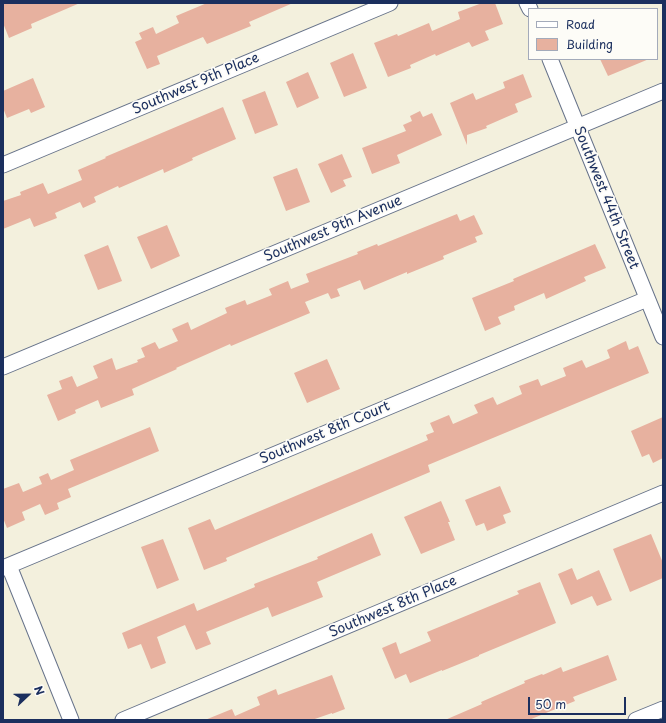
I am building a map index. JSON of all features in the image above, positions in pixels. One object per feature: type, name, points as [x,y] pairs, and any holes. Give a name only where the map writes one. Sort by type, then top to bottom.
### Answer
[{"type":"street","name":"Southwest 9th Place","points":[[3,165],[390,3]]},
{"type":"street","name":"Southwest 44th Street","points":[[550,60],[663,337]]},
{"type":"street","name":"Southwest 9th Avenue","points":[[3,367],[663,91]]},
{"type":"street","name":"Southwest 8th Court","points":[[6,567],[647,299]]},
{"type":"street","name":"Southwest 8th Place","points":[[122,720],[663,494]]},
{"type":"street","points":[[6,567],[71,720]]},
{"type":"street","points":[[636,720],[663,709]]},
{"type":"building","points":[[3,3],[80,3],[31,24],[32,28],[9,38],[3,23]]},
{"type":"building","points":[[207,3],[293,3],[249,22],[251,26],[207,44],[203,37],[157,56],[160,64],[147,69],[135,42],[142,39],[139,33],[153,27],[156,34],[179,23],[176,16]]},
{"type":"building","points":[[482,3],[495,3],[503,24],[485,31],[489,40],[472,47],[469,42],[436,56],[435,54],[410,65],[411,68],[388,77],[374,43],[397,34],[398,36],[429,23],[432,31],[460,19],[458,12]]},
{"type":"building","points":[[353,53],[367,88],[344,97],[330,63]]},
{"type":"building","points":[[600,60],[647,60],[608,76]]},
{"type":"building","points":[[308,72],[319,98],[297,108],[286,82]]},
{"type":"building","points":[[523,74],[532,97],[515,104],[518,112],[486,126],[487,128],[467,135],[467,145],[450,103],[473,93],[476,100],[505,88],[503,82]]},
{"type":"building","points":[[33,78],[45,107],[31,113],[29,109],[7,118],[3,108],[3,91]]},
{"type":"building","points":[[265,91],[278,125],[255,134],[242,100]]},
{"type":"building","points":[[223,107],[236,139],[192,158],[193,160],[164,173],[163,169],[119,188],[118,186],[94,197],[96,202],[83,208],[80,202],[55,213],[57,218],[34,227],[30,218],[3,229],[3,201],[21,195],[20,192],[43,183],[48,194],[82,180],[78,170]]},
{"type":"building","points":[[420,111],[423,117],[432,113],[442,135],[397,155],[400,163],[372,174],[362,148],[406,131],[403,125],[412,121],[410,116]]},
{"type":"building","points":[[342,154],[352,177],[343,180],[346,186],[331,193],[318,164]]},
{"type":"building","points":[[297,168],[310,202],[286,211],[273,177]]},
{"type":"building","points":[[457,214],[460,221],[474,215],[483,234],[475,237],[477,242],[443,256],[444,259],[407,274],[407,272],[364,290],[360,280],[337,289],[340,296],[331,299],[328,293],[305,302],[310,313],[231,346],[230,344],[176,368],[177,369],[132,389],[134,395],[101,408],[98,400],[75,410],[76,413],[58,421],[47,395],[62,389],[59,381],[72,376],[77,387],[98,378],[93,366],[112,358],[116,370],[138,362],[137,360],[145,357],[141,348],[155,342],[159,349],[178,341],[172,329],[188,322],[191,330],[227,313],[225,308],[245,300],[247,305],[272,295],[269,289],[288,281],[291,289],[309,282],[306,274],[358,254],[357,252],[377,244],[378,246]]},
{"type":"building","points":[[167,225],[180,256],[151,269],[137,237]]},
{"type":"building","points":[[595,244],[606,268],[584,277],[586,281],[546,299],[544,293],[514,306],[515,310],[498,317],[501,324],[485,331],[472,298],[514,281],[513,279]]},
{"type":"building","points":[[108,245],[122,281],[98,290],[84,255]]},
{"type":"building","points":[[626,341],[629,350],[638,346],[649,373],[428,465],[430,472],[226,558],[227,561],[204,570],[188,528],[210,519],[215,530],[428,440],[426,435],[434,432],[430,423],[449,415],[453,424],[478,413],[474,405],[493,397],[497,405],[522,394],[519,386],[538,379],[541,386],[566,376],[563,368],[582,360],[586,368],[610,358],[607,350]]},
{"type":"building","points":[[327,359],[340,389],[307,403],[294,373]]},
{"type":"building","points":[[663,417],[663,458],[653,463],[649,454],[642,457],[631,431]]},
{"type":"building","points":[[150,427],[159,451],[68,489],[71,497],[57,503],[59,509],[45,515],[40,504],[22,512],[25,520],[7,528],[3,518],[3,489],[19,483],[23,492],[42,484],[39,477],[48,473],[51,480],[74,470],[70,460]]},
{"type":"building","points":[[500,486],[511,512],[503,515],[506,523],[487,531],[484,523],[476,526],[465,500]]},
{"type":"building","points":[[441,501],[450,522],[448,522],[455,540],[421,554],[404,517]]},
{"type":"building","points":[[372,533],[381,555],[317,582],[323,597],[272,617],[268,607],[206,632],[211,644],[196,650],[185,625],[157,637],[166,663],[151,669],[141,644],[128,649],[122,633],[194,603],[197,611],[255,587],[254,584],[318,559],[317,557]]},
{"type":"building","points":[[651,534],[663,563],[663,578],[630,592],[613,549]]},
{"type":"building","points":[[163,539],[179,580],[157,589],[141,547]]},
{"type":"building","points":[[572,568],[577,580],[599,570],[612,600],[597,606],[592,596],[571,605],[558,574]]},
{"type":"building","points":[[540,582],[556,623],[479,656],[410,683],[406,674],[395,679],[382,648],[396,642],[400,654],[431,641],[427,632],[519,594],[517,591]]},
{"type":"building","points":[[608,655],[617,680],[573,697],[575,701],[529,720],[445,720],[482,704],[481,702],[525,683],[524,681],[561,667],[563,672]]},
{"type":"building","points":[[332,675],[345,709],[332,714],[312,720],[205,720],[232,709],[235,716],[260,705],[257,697],[276,689],[278,695]]}]
